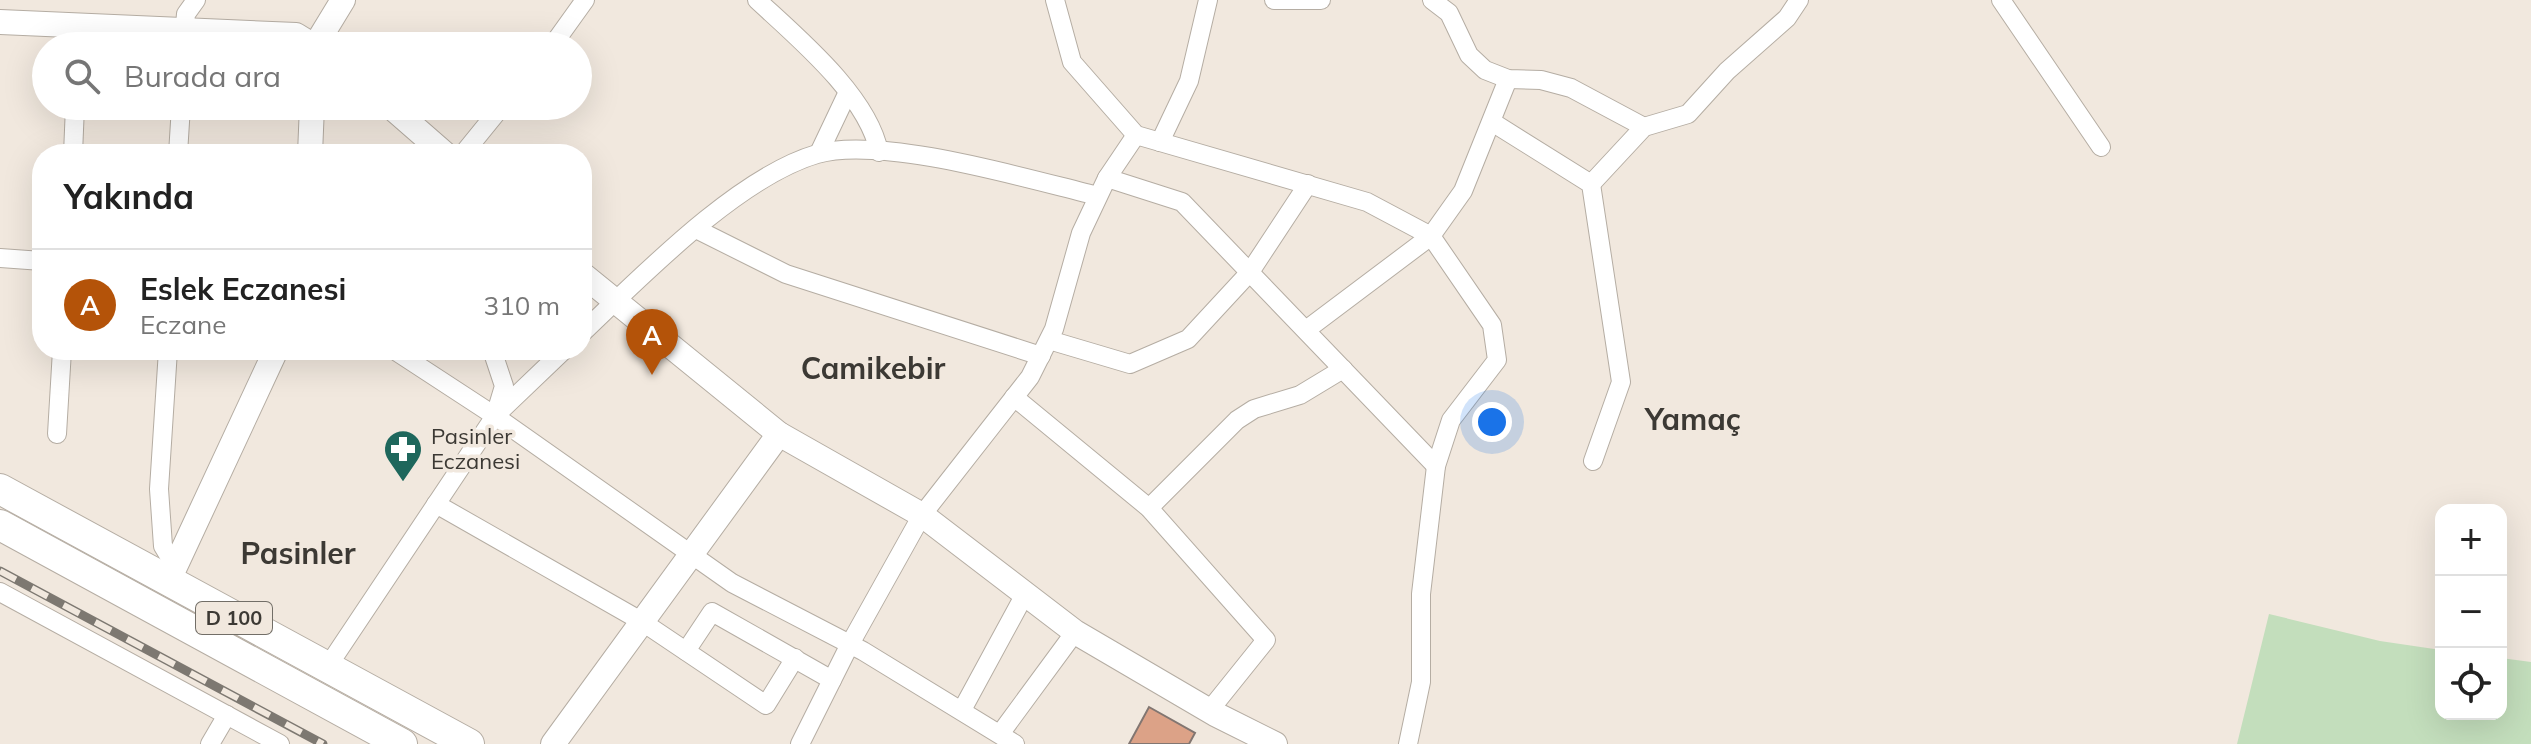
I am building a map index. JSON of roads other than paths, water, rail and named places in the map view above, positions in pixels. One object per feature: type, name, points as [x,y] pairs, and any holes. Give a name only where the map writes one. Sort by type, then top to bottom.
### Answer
[{"type":"highway","name":"D 100","points":[[0,489],[172,574],[326,669],[469,744]]},
{"type":"highway","name":"D 100","points":[[0,525],[402,744]]},
{"type":"street","points":[[185,32],[186,14],[196,0]]},
{"type":"street","points":[[323,32],[343,0]]},
{"type":"street","points":[[562,32],[585,0]]},
{"type":"street","points":[[757,0],[809,48],[847,94],[872,128],[879,152]]},
{"type":"street","points":[[1055,0],[1072,62],[1136,135],[1367,202],[1431,236],[1492,325],[1497,360],[1451,420],[1436,466],[1421,594],[1421,682],[1408,744]]},
{"type":"street","points":[[1160,142],[1192,74],[1208,0]]},
{"type":"street","points":[[1279,1],[1321,0]]},
{"type":"street","points":[[1432,0],[1454,20],[1474,60],[1508,79],[1541,80],[1571,88],[1644,127]]},
{"type":"street","points":[[1591,184],[1644,127],[1688,114],[1727,71],[1787,18],[1799,0]]},
{"type":"street","points":[[2001,0],[2101,147]]},
{"type":"street","points":[[0,22],[56,32]]},
{"type":"street","points":[[1306,330],[1431,236],[1463,191],[1508,79]]},
{"type":"street","points":[[819,153],[847,94]]},
{"type":"street","points":[[73,144],[74,120]]},
{"type":"street","points":[[179,144],[180,120]]},
{"type":"street","points":[[310,144],[311,120]]},
{"type":"street","points":[[406,120],[434,144]]},
{"type":"street","points":[[471,144],[491,120]]},
{"type":"street","points":[[1492,122],[1591,184],[1621,382],[1593,461]]},
{"type":"street","points":[[800,744],[850,644],[922,515],[1014,397],[1045,348],[1081,233],[1107,178],[1136,135]]},
{"type":"street","points":[[592,323],[696,229],[763,179],[819,153],[879,152],[984,169],[1098,196]]},
{"type":"street","points":[[1107,178],[1182,202],[1436,466]]},
{"type":"street","points":[[696,229],[786,274],[1045,348],[1130,364],[1188,339],[1250,272],[1308,184]]},
{"type":"street","points":[[0,258],[32,260]]},
{"type":"street","points":[[592,283],[779,434],[922,515],[1075,632],[1212,712],[1275,744]]},
{"type":"street","points":[[57,434],[61,360]]},
{"type":"street","points":[[167,360],[159,489],[163,546],[172,574]]},
{"type":"street","points":[[172,574],[271,360]]},
{"type":"street","points":[[409,360],[495,416],[732,583],[850,644],[1001,735]]},
{"type":"street","points":[[495,360],[504,386],[495,416]]},
{"type":"street","points":[[326,669],[495,416],[554,360]]},
{"type":"street","points":[[1149,508],[1237,420],[1254,409],[1300,395],[1343,369]]},
{"type":"street","points":[[1014,397],[1149,508],[1266,640],[1212,712]]},
{"type":"street","points":[[553,744],[641,621],[694,556],[779,434]]},
{"type":"street","points":[[436,504],[641,621],[766,705],[795,658]]},
{"type":"street","points":[[0,592],[280,744]]},
{"type":"street","points":[[962,710],[1025,594]]},
{"type":"street","points":[[686,651],[712,612],[832,680]]},
{"type":"street","points":[[979,744],[1001,735],[1075,632]]},
{"type":"street","points":[[1212,712],[1235,741]]},
{"type":"street","points":[[210,744],[227,715]]},
{"type":"railway","points":[[0,571],[323,744]]},
{"type":"place","name":"Eslek Eczanesi","points":[[652,375]]},
{"type":"place","name":"Pasinler Eczanesi","points":[[403,483]]},
{"type":"district","name":"Camikebir","points":[[873,369]]},
{"type":"district","name":"Yamaç","points":[[1693,420]]},
{"type":"district","name":"Pasinler","points":[[298,554]]}]
